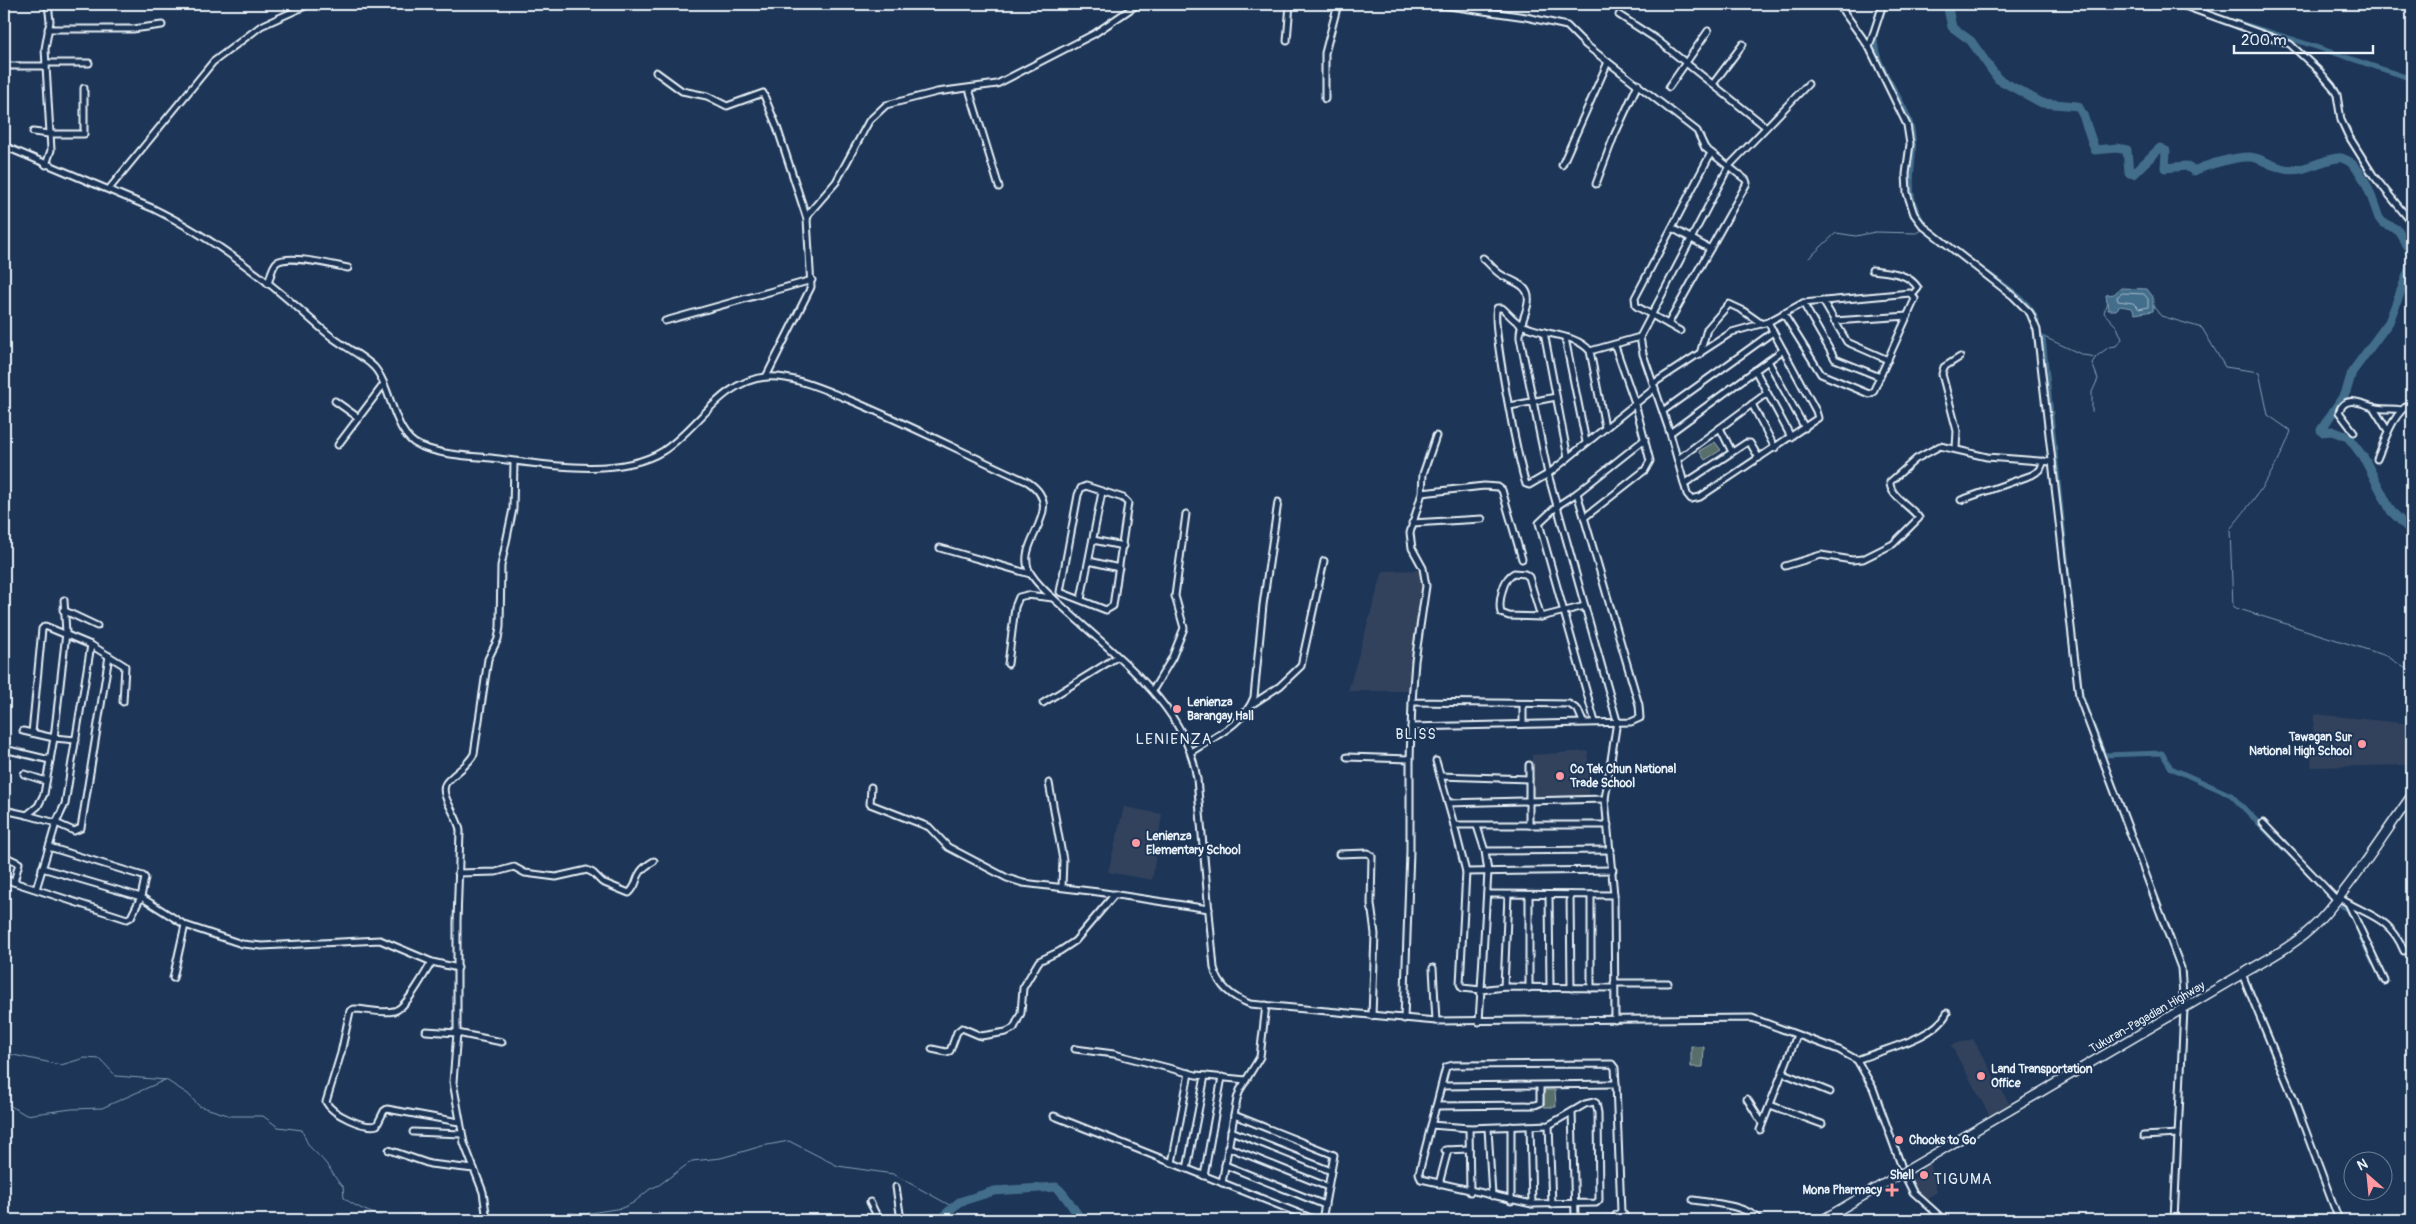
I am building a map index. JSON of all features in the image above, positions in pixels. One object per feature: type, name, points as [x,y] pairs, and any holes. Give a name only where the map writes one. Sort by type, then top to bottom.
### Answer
[{"type":"highway","name":"Tukuran-Pagadian Highway","points":[[1822,1220],[1902,1169],[2184,1009],[2298,938],[2317,922],[2337,898],[2412,795]]},
{"type":"street","points":[[46,165],[50,154],[46,64],[48,4]]},
{"type":"street","points":[[109,189],[213,62],[261,26],[310,4]]},
{"type":"street","points":[[807,219],[814,207],[836,182],[869,121],[886,105],[937,92],[997,84],[1016,76],[1100,31],[1138,4]]},
{"type":"street","points":[[1287,41],[1290,4]]},
{"type":"street","points":[[1325,99],[1325,53],[1338,4]]},
{"type":"street","points":[[1435,4],[1526,17],[1568,26],[1586,45],[1696,131],[1702,144],[1747,182],[1668,324]]},
{"type":"street","points":[[1838,4],[1869,47],[1909,133],[1907,193],[1914,214],[1923,226],[2014,296],[2030,313],[2038,330],[2079,697],[2178,956],[2183,984],[2184,1009],[2174,1220]]},
{"type":"street","points":[[1869,47],[1883,4]]},
{"type":"street","points":[[2180,4],[2290,44],[2319,71],[2337,95],[2341,120],[2348,136],[2373,175],[2412,223]]},
{"type":"street","points":[[1620,15],[1687,62],[1766,126]]},
{"type":"street","points":[[48,29],[133,29],[162,25]]},
{"type":"street","points":[[1669,86],[1708,31]]},
{"type":"street","points":[[1713,84],[1742,44]]},
{"type":"street","points":[[1562,165],[1608,62]]},
{"type":"street","points":[[10,66],[89,63]]},
{"type":"street","points":[[656,72],[682,91],[707,96],[727,106],[763,93],[777,127],[807,219],[812,280],[807,298],[766,377]]},
{"type":"street","points":[[1596,184],[1614,136],[1638,84]]},
{"type":"street","points":[[1700,354],[1707,330],[1730,304],[1738,306],[1765,323],[1773,332],[1818,415],[1816,421],[1695,500],[1689,497],[1684,484],[1664,411],[1641,345],[1640,337],[1728,166],[1808,84]]},
{"type":"street","points":[[33,132],[84,134],[84,88]]},
{"type":"street","points":[[968,89],[999,187]]},
{"type":"street","points":[[4,146],[174,218],[196,232],[268,284],[326,333],[372,366],[384,384],[396,417],[410,438],[418,445],[447,454],[514,462],[578,467],[635,463],[647,460],[675,442],[724,395],[736,387],[766,377],[796,381],[834,393],[893,418],[1036,487],[1041,492],[1043,505],[1042,516],[1026,559],[1030,574]]},
{"type":"street","points":[[1680,331],[1636,306],[1635,298],[1712,153]]},
{"type":"street","points":[[1672,228],[1710,249]]},
{"type":"street","points":[[1483,258],[1499,274],[1525,288],[1529,301],[1521,325],[1520,338],[1532,401],[1548,474],[1617,722],[1605,799],[1614,895],[1615,1020]]},
{"type":"street","points":[[268,284],[275,265],[279,261],[302,259],[348,268]]},
{"type":"street","points":[[1605,427],[1590,351],[1583,344],[1521,325],[1502,308],[1495,310],[1498,345],[1526,484],[1529,485],[1548,474],[1655,386],[1732,332],[1765,323],[1803,303],[1913,294],[1918,288],[1914,283],[1889,271],[1872,270]]},
{"type":"street","points":[[665,321],[812,280]]},
{"type":"street","points":[[1783,313],[1822,375],[1869,394],[1872,392],[1888,360],[1908,316],[1915,299],[1913,294]]},
{"type":"street","points":[[1823,301],[1849,343],[1888,360]]},
{"type":"street","points":[[1803,303],[1835,359],[1880,376]]},
{"type":"street","points":[[1834,321],[1908,316]]},
{"type":"street","points":[[1544,332],[1568,458]]},
{"type":"street","points":[[1664,411],[1773,332]]},
{"type":"street","points":[[1590,351],[1615,346],[1640,337]]},
{"type":"street","points":[[1566,338],[1586,442]]},
{"type":"street","points":[[1585,517],[1648,466],[1650,456],[1635,403],[1615,346]]},
{"type":"street","points":[[1670,434],[1783,350]]},
{"type":"street","points":[[1956,448],[1956,431],[1942,374],[1944,367],[1960,357]]},
{"type":"street","points":[[1768,361],[1805,428]]},
{"type":"street","points":[[1755,370],[1791,437]]},
{"type":"street","points":[[338,445],[384,384]]},
{"type":"street","points":[[1678,459],[1767,393]]},
{"type":"street","points":[[1510,406],[1556,397]]},
{"type":"street","points":[[335,401],[359,418]]},
{"type":"street","points":[[2354,432],[2341,416],[2339,410],[2341,407],[2355,401],[2373,407],[2401,410]]},
{"type":"street","points":[[2377,459],[2388,431],[2401,410],[2412,402]]},
{"type":"street","points":[[1752,404],[1775,448]]},
{"type":"street","points":[[2373,407],[2388,431]]},
{"type":"street","points":[[1720,428],[1732,452]]},
{"type":"street","points":[[1404,1019],[1410,851],[1410,727],[1415,661],[1426,586],[1426,576],[1410,542],[1412,523],[1422,493],[1423,474],[1436,436]]},
{"type":"street","points":[[1595,722],[1539,527],[1541,519],[1645,439]]},
{"type":"street","points":[[1684,484],[1748,442],[1759,458]]},
{"type":"street","points":[[1785,566],[1821,555],[1859,560],[1893,544],[1919,518],[1893,492],[1890,482],[1919,457],[1940,446],[1956,448],[1981,456],[2052,462]]},
{"type":"street","points":[[1961,500],[2032,475],[2040,470],[2044,461]]},
{"type":"street","points":[[487,1220],[486,1206],[459,1122],[453,1082],[458,1032],[459,824],[446,799],[444,786],[474,754],[488,659],[498,639],[500,627],[501,566],[513,509],[514,462]]},
{"type":"street","points":[[1057,601],[1062,593],[1079,491],[1086,486],[1123,498],[1128,503],[1123,546],[1111,608],[1106,610],[1062,593]]},
{"type":"street","points":[[1422,493],[1484,486],[1498,487],[1502,490],[1522,559]]},
{"type":"street","points":[[1081,599],[1102,492]]},
{"type":"street","points":[[1410,727],[1617,722],[1640,718],[1641,712],[1577,493]]},
{"type":"street","points":[[1251,706],[1278,502]]},
{"type":"street","points":[[1153,690],[1172,658],[1184,628],[1175,596],[1186,514]]},
{"type":"street","points":[[1412,523],[1482,519]]},
{"type":"street","points":[[1093,540],[1123,546]]},
{"type":"street","points":[[940,548],[1030,574],[1153,690],[1173,716],[1191,752],[1196,776],[1214,968],[1222,985],[1240,1000],[1266,1005],[1436,1021],[1752,1018],[1839,1050],[1857,1060],[1873,1088],[1902,1169],[1913,1192],[1944,1220]]},
{"type":"street","points":[[1088,561],[1119,568]]},
{"type":"street","points":[[1191,752],[1227,729],[1251,706],[1280,686],[1301,666],[1324,561]]},
{"type":"street","points":[[1541,617],[1529,577],[1521,573],[1510,575],[1505,585],[1500,605],[1501,613],[1509,616],[1541,617],[1585,606]]},
{"type":"street","points":[[1008,664],[1015,607],[1019,597],[1027,595],[1057,601]]},
{"type":"street","points":[[27,815],[41,801],[54,738],[66,633],[63,610],[64,600]]},
{"type":"street","points":[[63,610],[97,626]]},
{"type":"street","points":[[32,733],[42,629],[46,626],[91,645],[126,666],[123,702]]},
{"type":"street","points":[[36,889],[56,823],[65,804],[91,645]]},
{"type":"street","points":[[4,810],[56,823],[74,831],[81,828],[109,656]]},
{"type":"street","points":[[1043,703],[1117,657]]},
{"type":"street","points":[[1412,702],[1522,705],[1569,704],[1578,710],[1583,722]]},
{"type":"street","points":[[1522,705],[1523,723]]},
{"type":"street","points":[[23,731],[54,738],[76,740]]},
{"type":"street","points":[[4,750],[50,760]]},
{"type":"street","points":[[1346,757],[1410,759]]},
{"type":"street","points":[[1436,761],[1466,872],[1460,984],[1465,989],[1481,990],[1504,987],[1591,988],[1614,985],[1668,983]]},
{"type":"street","points":[[1529,766],[1529,825]]},
{"type":"street","points":[[24,774],[46,781]]},
{"type":"street","points":[[1440,776],[1529,778]]},
{"type":"street","points":[[1049,783],[1064,860],[1062,888]]},
{"type":"street","points":[[871,787],[870,804],[929,827],[940,842],[992,872],[1023,883],[1115,894],[1209,909]]},
{"type":"street","points":[[1448,803],[1605,799]]},
{"type":"street","points":[[2263,823],[2337,898],[2392,928],[2404,951]]},
{"type":"street","points":[[1454,825],[1608,825]]},
{"type":"street","points":[[1477,826],[1486,851],[1488,872],[1479,1022]]},
{"type":"street","points":[[4,878],[128,919],[131,918],[142,897],[145,883],[143,876],[49,847]]},
{"type":"street","points":[[1486,851],[1611,850]]},
{"type":"street","points":[[1339,854],[1368,853],[1372,856],[1371,904],[1375,934],[1372,1016]]},
{"type":"street","points":[[4,856],[19,862],[14,882]]},
{"type":"street","points":[[458,873],[496,872],[514,867],[525,873],[556,877],[587,870],[602,882],[629,893],[633,889],[640,869],[654,861]]},
{"type":"street","points":[[42,868],[142,897],[185,925],[252,946],[380,940],[432,962],[458,968]]},
{"type":"street","points":[[1466,872],[1612,870]]},
{"type":"street","points":[[932,1049],[950,1051],[957,1032],[962,1028],[981,1036],[1006,1032],[1014,1028],[1021,1013],[1023,988],[1039,961],[1060,952],[1075,942],[1115,894]]},
{"type":"street","points":[[1487,894],[1614,895]]},
{"type":"street","points":[[1504,987],[1508,895]]},
{"type":"street","points":[[1529,895],[1529,988]]},
{"type":"street","points":[[1549,895],[1550,988]]},
{"type":"street","points":[[1570,895],[1571,988]]},
{"type":"street","points":[[1591,895],[1591,988]]},
{"type":"street","points":[[2348,903],[2385,981]]},
{"type":"street","points":[[174,978],[185,925]]},
{"type":"street","points":[[432,962],[408,1000],[397,1010],[389,1012],[354,1008],[350,1011],[341,1053],[326,1102],[329,1107],[342,1115],[370,1126],[377,1125],[387,1109],[459,1122]]},
{"type":"street","points":[[1434,968],[1436,1021]]},
{"type":"street","points":[[2242,974],[2293,1097],[2338,1220]]},
{"type":"street","points":[[1222,1183],[1240,1090],[1260,1057],[1266,1005]]},
{"type":"street","points":[[1857,1060],[1929,1032],[1940,1024],[1947,1013]]},
{"type":"street","points":[[426,1031],[458,1032],[502,1042]]},
{"type":"street","points":[[1760,1130],[1797,1035]]},
{"type":"street","points":[[1076,1049],[1114,1054],[1205,1076],[1246,1080]]},
{"type":"street","points":[[1431,1125],[1488,1128],[1549,1125],[1594,1102],[1596,1103],[1598,1113],[1599,1200],[1596,1203],[1552,1205],[1511,1201],[1421,1179],[1419,1175],[1431,1125],[1442,1086],[1445,1070],[1453,1065],[1610,1063],[1615,1068],[1621,1212],[1625,1220]]},
{"type":"street","points":[[1172,1163],[1189,1073]]},
{"type":"street","points":[[1783,1073],[1830,1092]]},
{"type":"street","points":[[1187,1169],[1205,1076]]},
{"type":"street","points":[[1204,1176],[1222,1077]]},
{"type":"street","points":[[1442,1086],[1616,1084]]},
{"type":"street","points":[[1436,1106],[1535,1105],[1540,1102],[1540,1086]]},
{"type":"street","points":[[1747,1099],[1762,1123]]},
{"type":"street","points":[[1770,1105],[1822,1124]]},
{"type":"street","points":[[1572,1112],[1575,1216],[1579,1220]]},
{"type":"street","points":[[1234,1115],[1334,1155],[1322,1220]]},
{"type":"street","points":[[1054,1116],[1316,1220]]},
{"type":"street","points":[[1549,1125],[1552,1205]]},
{"type":"street","points":[[1511,1126],[1511,1201]]},
{"type":"street","points":[[1530,1126],[1532,1204]]},
{"type":"street","points":[[1469,1128],[1470,1192]]},
{"type":"street","points":[[1488,1128],[1492,1196]]},
{"type":"street","points":[[1231,1131],[1331,1171]]},
{"type":"street","points":[[413,1132],[462,1134]]},
{"type":"street","points":[[2143,1136],[2178,1134]]},
{"type":"street","points":[[1228,1147],[1328,1187]]},
{"type":"street","points":[[1439,1184],[1446,1150],[1469,1149]]},
{"type":"street","points":[[389,1150],[430,1164],[474,1169]]},
{"type":"street","points":[[1225,1165],[1324,1205]]},
{"type":"street","points":[[896,1187],[901,1220]]},
{"type":"street","points":[[1694,1200],[1739,1209],[1750,1213],[1760,1220]]},
{"type":"street","points":[[870,1202],[879,1220]]},
{"type":"street","points":[[1588,1220],[1616,1220],[1616,1214],[1621,1212]]},
{"type":"street","points":[[967,1220],[994,1220]]},
{"type":"shaded area","points":[[1420,570],[1424,583],[1411,691],[1348,691],[1383,571]]},
{"type":"shaded area","name":"Tawagan Sur National High School","points":[[2314,714],[2412,724],[2412,765],[2311,767]]},
{"type":"shaded area","name":"Co Tek Chun National Trade School","points":[[1588,751],[1589,798],[1531,799],[1532,755]]},
{"type":"shaded area","name":"Lenienza Elementary School","points":[[1124,807],[1162,814],[1152,880],[1108,872]]},
{"type":"shaded area","name":"Land Transportation Office","points":[[1973,1039],[2011,1107],[1991,1118],[1951,1045]]},
{"type":"shaded area","points":[[1930,1161],[1937,1192],[1924,1200],[1912,1184],[1917,1170]]},
{"type":"green space","points":[[1715,442],[1721,450],[1705,460],[1699,451]]},
{"type":"green space","points":[[1691,1046],[1704,1047],[1703,1067],[1691,1067]]},
{"type":"green space","points":[[1544,1090],[1555,1090],[1556,1107],[1544,1107]]},
{"type":"water","points":[[2121,288],[2147,289],[2153,297],[2153,311],[2135,314],[2132,308],[2120,306],[2116,310],[2108,310],[2106,295],[2114,294]]},
{"type":"waterway","points":[[1947,4],[1952,27],[1971,41],[1998,79],[2042,103],[2078,106],[2095,150],[2117,148],[2127,150],[2129,173],[2133,174],[2160,148],[2166,151],[2165,168],[2186,166],[2194,171],[2222,161],[2244,157],[2256,158],[2285,169],[2293,170],[2342,158],[2356,168],[2362,175],[2379,218],[2382,222],[2398,230],[2409,248],[2412,262],[2389,322],[2352,372],[2346,392],[2321,430],[2322,432],[2332,431],[2348,437],[2364,458],[2391,511],[2412,532]]},
{"type":"waterway","points":[[2187,4],[2198,8]]},
{"type":"waterway","points":[[2236,22],[2295,40]]},
{"type":"waterway","points":[[1876,30],[1877,53],[1910,122],[1913,136],[1911,185],[1917,211],[1925,225]]},
{"type":"waterway","points":[[2298,41],[2412,79]]},
{"type":"waterway","points":[[1809,258],[1836,233],[1856,236],[1875,232],[1917,233],[1922,230]]},
{"type":"waterway","points":[[1989,274],[2023,300],[2034,313],[2037,321]]},
{"type":"waterway","points":[[2097,356],[2109,347],[2116,346],[2122,339],[2117,327],[2104,313],[2107,301]]},
{"type":"waterway","points":[[2153,306],[2161,316],[2202,328],[2225,367],[2259,372],[2268,415],[2291,431],[2280,457],[2265,483],[2230,529],[2233,607],[2387,656],[2412,673]]},
{"type":"waterway","points":[[2042,336],[2083,355],[2096,357],[2092,363],[2098,379],[2092,392],[2092,412]]},
{"type":"waterway","points":[[2043,338],[2072,614]]},
{"type":"waterway","points":[[2078,667],[2081,695],[2104,755],[2162,753],[2171,768],[2231,795],[2285,850]]},
{"type":"waterway","points":[[2342,906],[2348,909],[2350,914]]},
{"type":"waterway","points":[[2360,935],[2373,963]]},
{"type":"waterway","points":[[4,1053],[61,1065],[85,1058],[100,1059],[116,1076],[166,1080],[188,1094],[199,1106],[231,1116],[263,1116],[278,1127],[302,1130],[310,1147],[323,1160],[343,1186],[344,1198],[363,1209],[384,1217],[390,1218],[417,1214],[429,1216],[434,1220]]},
{"type":"waterway","points":[[4,1102],[26,1115],[72,1109],[102,1108],[165,1080]]},
{"type":"waterway","points":[[553,1220],[570,1213],[584,1214],[622,1208],[633,1203],[650,1189],[659,1185],[692,1161],[721,1158],[762,1146],[789,1141],[838,1166],[893,1174],[953,1207]]},
{"type":"waterway","points":[[939,1220],[959,1202],[994,1191],[1056,1187],[1082,1220]]},
{"type":"waterway","points":[[521,1220],[531,1216],[539,1216],[550,1220]]},
{"type":"place","name":"Lenienza Barangay Hall","points":[[1177,709]]},
{"type":"place","name":"Tawagan Sur National High School","points":[[2362,744]]},
{"type":"place","name":"Co Tek Chun National Trade School","points":[[1560,776]]},
{"type":"place","name":"Lenienza Elementary School","points":[[1136,843]]},
{"type":"place","name":"Land Transportation Office","points":[[1981,1076]]},
{"type":"place","name":"Chooks to Go","points":[[1899,1140]]},
{"type":"place","name":"Shell","points":[[1924,1175]]},
{"type":"place","name":"Mona Pharmacy","points":[[1892,1190]]},
{"type":"district","name":"BLISS","points":[[1416,734]]},
{"type":"district","name":"LENIENZA","points":[[1174,739]]},
{"type":"district","name":"TIGUMA","points":[[1963,1179]]}]
